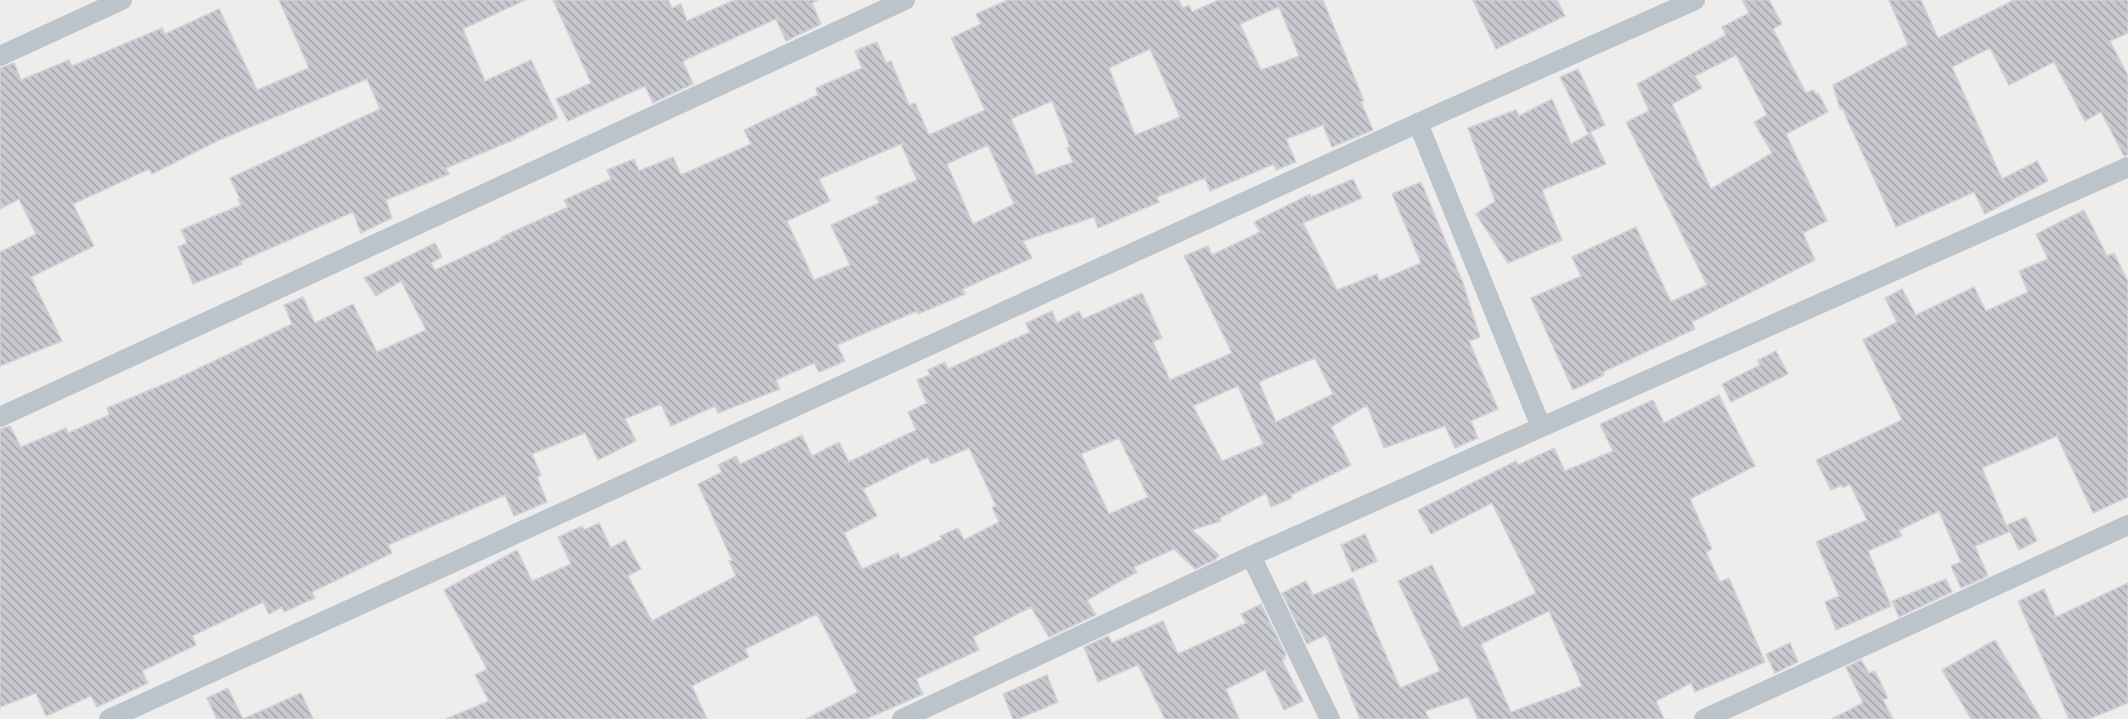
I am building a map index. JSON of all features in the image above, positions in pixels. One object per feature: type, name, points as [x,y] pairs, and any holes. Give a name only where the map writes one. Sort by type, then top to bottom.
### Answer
[{"type":"street","points":[[0,57],[122,0]]},
{"type":"street","points":[[0,417],[905,0]]},
{"type":"street","points":[[109,719],[1418,123],[1695,0]]},
{"type":"street","points":[[1418,123],[1541,428]]},
{"type":"street","points":[[902,719],[1251,556],[2128,168]]},
{"type":"street","points":[[1704,719],[2128,525]]},
{"type":"street","points":[[1251,556],[1330,719]]},
{"type":"building","points":[[279,0],[525,0],[463,29],[485,81],[531,60],[558,118],[511,141],[446,168],[449,174],[386,200],[392,218],[361,233],[353,212],[241,261],[242,264],[193,284],[178,247],[187,243],[181,230],[241,205],[230,178],[380,109],[367,79],[219,140],[152,174],[149,169],[73,204],[94,246],[31,277],[62,341],[0,366],[0,252],[36,234],[19,199],[0,209],[0,68],[14,63],[21,80],[69,60],[72,66],[162,28],[165,34],[219,9],[257,90],[309,68]]},
{"type":"building","points":[[553,0],[668,0],[672,8],[681,4],[687,21],[734,0],[818,0],[812,3],[821,24],[786,41],[776,19],[683,62],[693,84],[653,103],[645,86],[568,121],[556,99],[591,83]]},
{"type":"building","points":[[1008,0],[1179,0],[1183,8],[1189,5],[1192,12],[1219,0],[1323,0],[1364,101],[1361,102],[1373,130],[1332,147],[1323,125],[1286,139],[1296,162],[1276,170],[1274,164],[1210,191],[1205,178],[1157,197],[1159,202],[1098,228],[1094,217],[1023,241],[1032,258],[963,289],[965,294],[918,314],[917,311],[837,345],[845,361],[819,372],[814,363],[776,380],[780,389],[718,413],[715,406],[671,426],[661,404],[625,419],[636,441],[598,460],[585,433],[532,454],[541,475],[537,477],[547,502],[514,516],[505,495],[388,545],[392,553],[312,592],[315,598],[284,612],[282,607],[269,614],[263,602],[192,636],[196,645],[142,671],[148,683],[97,707],[91,696],[46,716],[36,693],[0,707],[0,429],[10,426],[21,447],[66,428],[68,433],[109,415],[107,408],[176,379],[292,324],[284,305],[303,297],[315,323],[353,304],[377,352],[426,330],[401,281],[376,296],[364,278],[435,243],[442,257],[431,263],[435,270],[568,207],[564,200],[611,179],[607,170],[634,159],[639,171],[673,157],[681,175],[751,144],[744,130],[818,95],[816,88],[862,68],[855,51],[877,42],[886,63],[891,61],[909,105],[915,103],[929,135],[985,110],[951,38],[981,24],[976,14]],"holes":[[[1279,7],[1299,56],[1261,70],[1240,24]],[[1150,49],[1180,117],[1135,135],[1109,68]],[[1052,101],[1070,147],[1067,148],[1073,162],[1036,175],[1011,119]],[[901,144],[917,180],[876,197],[879,203],[831,225],[850,265],[814,280],[787,221],[830,201],[819,179]],[[988,145],[1014,204],[973,224],[947,164]]]},
{"type":"building","points":[[1473,0],[1557,0],[1565,16],[1496,49]]},
{"type":"building","points":[[1742,0],[1769,0],[1782,24],[1773,29],[1806,93],[1813,90],[1816,94],[1818,93],[1828,112],[1786,134],[1827,221],[1803,233],[1815,260],[1692,322],[1695,329],[1603,372],[1604,375],[1573,390],[1531,298],[1581,276],[1572,257],[1636,227],[1671,302],[1707,285],[1626,122],[1649,111],[1637,84],[1726,35],[1722,27],[1749,13]],"holes":[[[1736,55],[1767,115],[1754,122],[1772,153],[1711,189],[1672,104],[1702,88],[1695,76]]]},
{"type":"building","points":[[1889,0],[1921,0],[1938,38],[2014,0],[2128,0],[2128,33],[2110,41],[2128,76],[2128,155],[2124,156],[2101,112],[2085,121],[2054,62],[2009,85],[1990,48],[1952,67],[2002,179],[2037,161],[2048,181],[1985,214],[1974,192],[1896,227],[1842,108],[1840,109],[1833,85],[1908,45]]},
{"type":"building","points":[[1578,69],[1605,125],[1588,133],[1560,77]]},
{"type":"building","points":[[1552,99],[1571,144],[1591,133],[1606,164],[1542,190],[1562,240],[1508,263],[1476,214],[1495,201],[1468,128],[1516,110],[1519,116]]},
{"type":"building","points":[[1353,179],[1362,198],[1303,223],[1337,290],[1377,274],[1379,281],[1421,263],[1392,194],[1421,182],[1463,283],[1480,337],[1469,341],[1498,409],[1471,421],[1478,438],[1455,448],[1445,426],[1384,448],[1367,405],[1331,427],[1351,465],[1271,507],[1266,493],[1220,518],[1221,521],[1192,530],[1219,555],[1215,560],[1195,569],[1174,549],[1134,567],[1137,572],[1087,600],[1096,615],[1049,637],[1031,607],[973,637],[979,650],[916,679],[923,694],[866,719],[806,719],[858,692],[817,614],[745,649],[749,657],[692,686],[707,719],[446,719],[489,701],[475,675],[487,669],[444,590],[517,550],[532,581],[571,564],[558,537],[582,526],[584,530],[599,523],[611,548],[625,540],[641,569],[628,576],[652,621],[736,576],[729,561],[732,560],[698,484],[722,472],[718,465],[736,456],[740,464],[802,435],[812,456],[839,442],[849,462],[916,430],[908,412],[927,403],[917,380],[930,375],[928,370],[945,362],[948,369],[1030,332],[1026,323],[1052,311],[1057,323],[1079,311],[1083,319],[1142,293],[1162,338],[1153,342],[1170,380],[1232,353],[1184,256],[1208,246],[1212,255],[1260,232],[1254,222],[1310,194],[1311,197]],"holes":[[[1315,358],[1333,394],[1276,422],[1259,382]],[[1238,386],[1263,444],[1222,461],[1193,406]],[[1119,438],[1148,497],[1109,514],[1081,454]],[[969,448],[996,506],[992,507],[999,522],[964,540],[958,528],[940,536],[942,539],[901,559],[898,553],[862,569],[844,533],[877,516],[863,489],[928,457],[931,464]]]},
{"type":"building","points":[[2084,210],[2107,256],[2114,253],[2128,282],[2128,497],[2093,513],[2057,436],[1982,468],[2009,532],[1975,546],[1988,576],[1961,588],[1951,566],[1961,562],[1939,511],[1899,530],[1902,536],[1868,551],[1891,606],[1836,630],[1825,602],[1839,596],[1816,542],[1867,520],[1850,484],[1831,490],[1816,460],[1902,420],[1863,340],[1897,322],[1885,298],[1902,289],[1916,315],[1974,287],[1986,311],[2028,292],[2019,271],[2048,259],[2036,234]]},
{"type":"building","points":[[1776,351],[1788,374],[1731,402],[1722,384],[1760,365],[1758,360]]},
{"type":"building","points":[[1719,395],[1755,466],[1690,499],[1712,549],[1706,552],[1720,582],[1729,578],[1765,662],[1695,692],[1691,683],[1656,701],[1664,719],[1478,719],[1468,697],[1425,711],[1429,719],[1360,719],[1326,635],[1307,644],[1282,593],[1306,581],[1313,595],[1353,578],[1400,688],[1440,671],[1398,581],[1432,565],[1462,628],[1536,593],[1492,503],[1431,534],[1418,510],[1516,461],[1518,465],[1554,448],[1565,471],[1613,451],[1600,424],[1653,400],[1664,423]],"holes":[[[1549,611],[1582,686],[1511,712],[1481,644]]]},
{"type":"building","points":[[2026,517],[2037,541],[2019,550],[2007,525]]},
{"type":"building","points":[[1365,534],[1377,561],[1352,572],[1341,545]]},
{"type":"building","points":[[1946,579],[1952,592],[1899,617],[1892,601]]},
{"type":"building","points":[[2128,583],[2128,703],[2089,719],[2069,719],[2018,601],[2044,589],[2056,617]]},
{"type":"building","points":[[1261,604],[1286,655],[1282,660],[1303,701],[1284,710],[1265,670],[1226,689],[1239,719],[1165,719],[1138,665],[1098,682],[1084,647],[1108,636],[1112,643],[1163,621],[1178,654],[1246,623],[1241,614]]},
{"type":"building","points":[[1995,640],[2041,719],[1971,719],[1942,670]]},
{"type":"building","points":[[1790,643],[1798,662],[1775,673],[1766,654]]},
{"type":"building","points":[[1861,660],[1869,673],[1875,671],[1888,698],[1883,700],[1893,719],[1832,719],[1863,703],[1846,667]]},
{"type":"building","points":[[1047,675],[1058,702],[1013,719],[1003,694]]},
{"type":"building","points":[[228,688],[243,719],[217,719],[207,698]]},
{"type":"building","points":[[301,693],[313,719],[243,719]]}]
